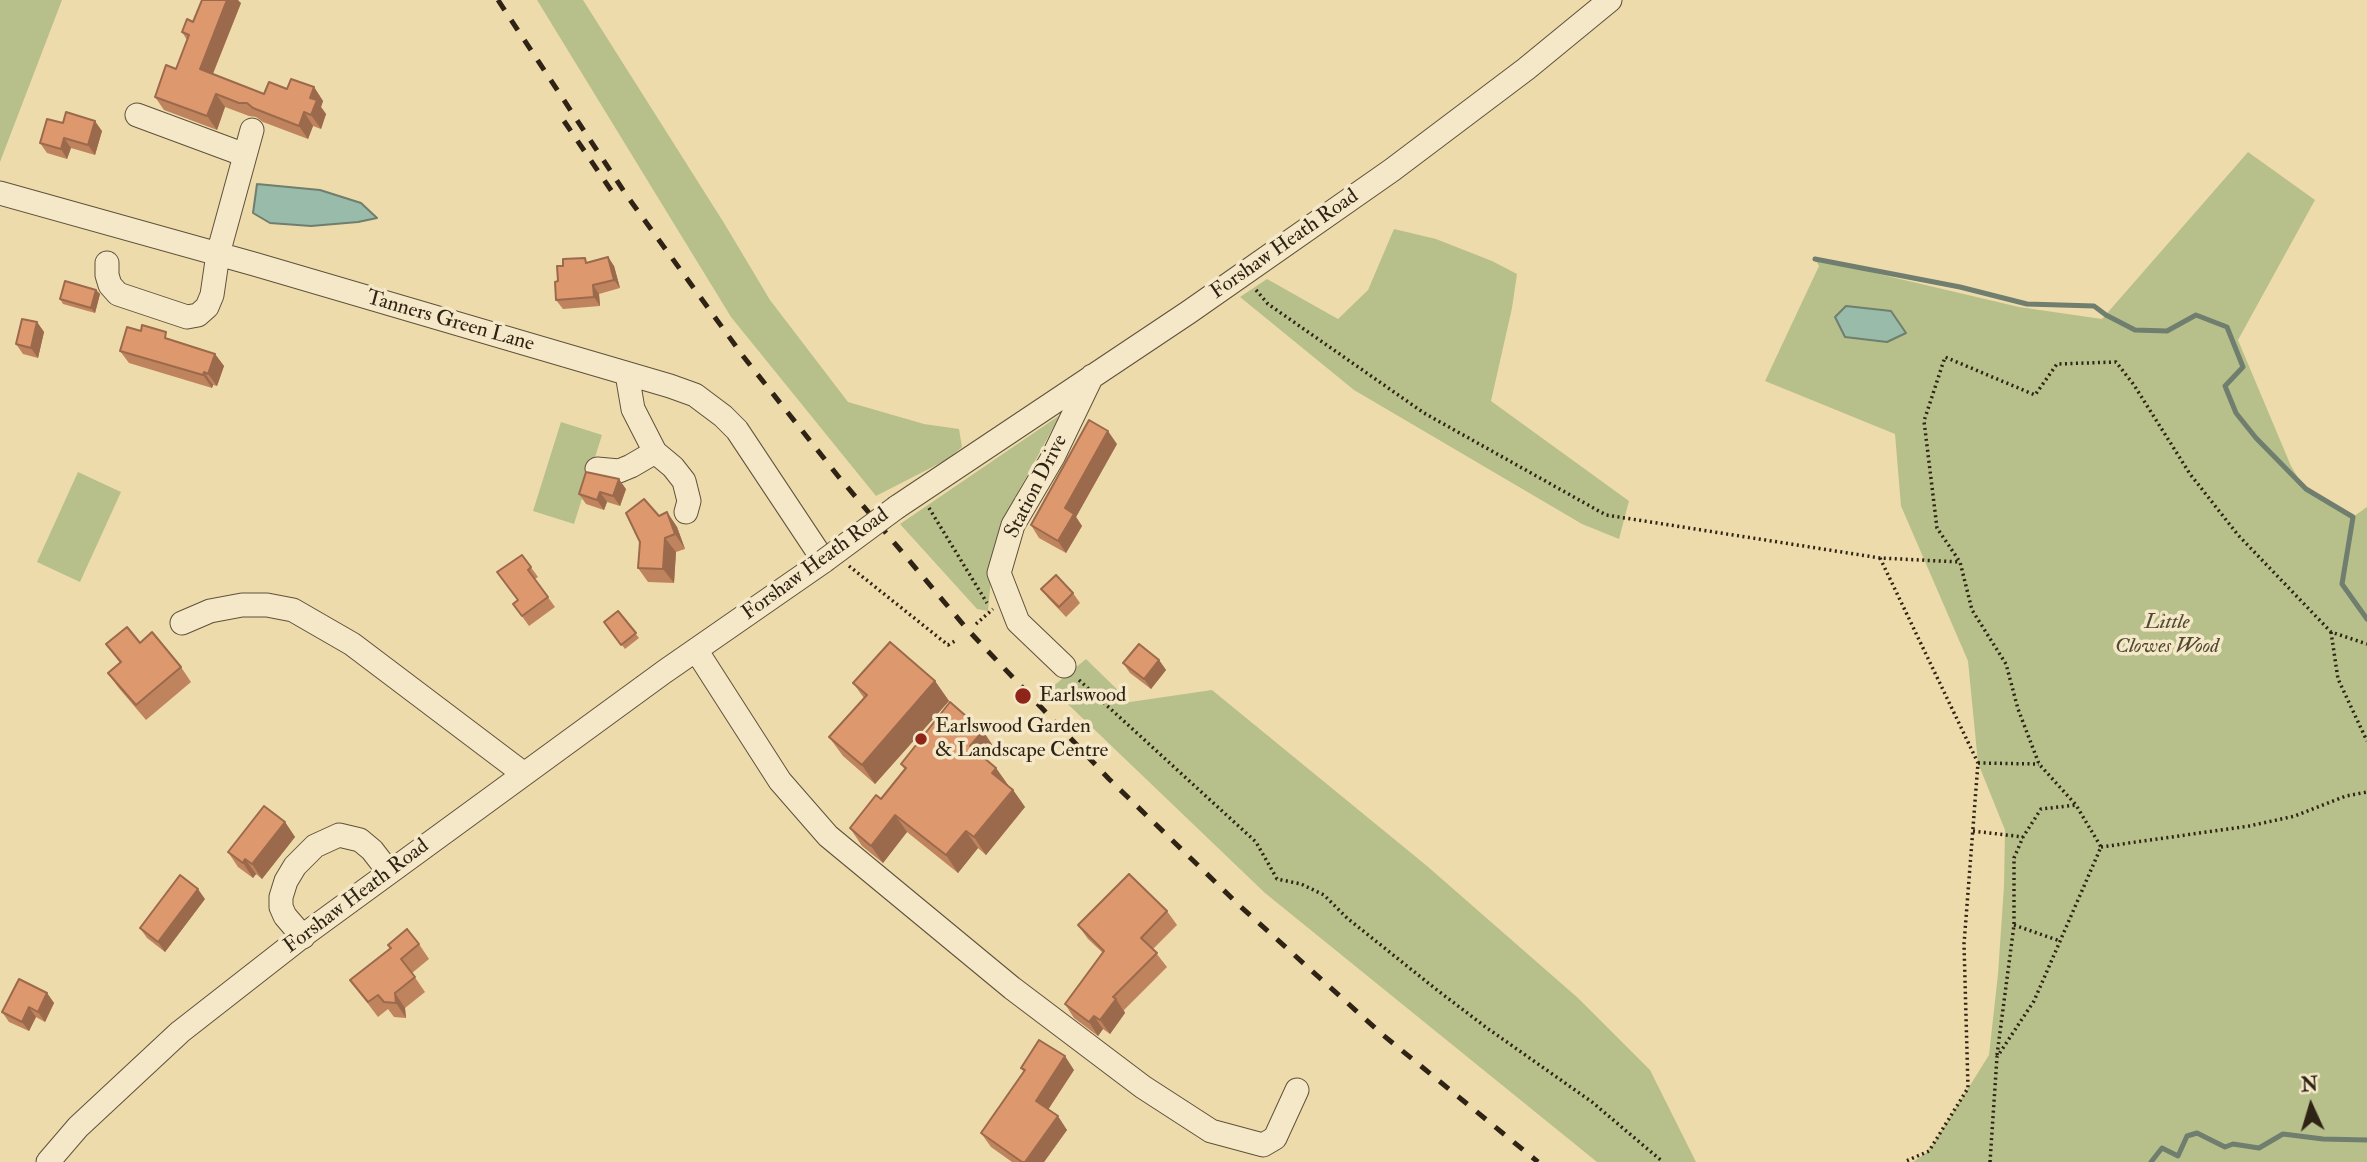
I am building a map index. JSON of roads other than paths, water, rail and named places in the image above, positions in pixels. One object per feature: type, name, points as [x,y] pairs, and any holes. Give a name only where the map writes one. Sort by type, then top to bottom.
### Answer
[{"type":"street","name":"Forshaw Heath Road","points":[[48,1162],[78,1128],[180,1032],[389,872],[696,650],[833,561],[897,507],[1093,373],[1243,275],[1392,170],[1526,69],[1610,0]]},
{"type":"street","points":[[137,115],[245,156]]},
{"type":"street","points":[[107,263],[110,285],[118,295],[187,317],[198,315],[207,307],[212,295],[218,254],[252,130]]},
{"type":"street","name":"Tanners Green Lane","points":[[0,193],[218,254],[695,395],[723,416],[750,447],[833,561]]},
{"type":"street","points":[[627,373],[633,409],[655,452],[673,467],[684,481],[689,501],[686,512]]},
{"type":"street","name":"Station Drive","points":[[1064,666],[1018,622],[999,573],[1013,525],[1053,457],[1093,373]]},
{"type":"street","points":[[597,469],[619,471],[655,452]]},
{"type":"street","points":[[182,623],[210,611],[242,606],[267,605],[293,610],[352,644],[524,774]]},
{"type":"street","points":[[696,650],[780,781],[828,836],[1012,988],[1143,1087],[1211,1131],[1263,1144],[1275,1138],[1297,1090]]},
{"type":"street","points":[[303,937],[285,916],[281,897],[295,866],[314,846],[339,835],[360,840],[372,850],[389,872]]},
{"type":"waterway","points":[[1815,259],[1960,287],[2027,304],[2094,306],[2135,330],[2167,331],[2196,315],[2227,327],[2243,367],[2225,386],[2236,413],[2256,438],[2306,489],[2353,517],[2342,584],[2367,619]]},
{"type":"waterway","points":[[2151,1162],[2162,1148],[2178,1156],[2187,1136],[2197,1133],[2225,1147],[2233,1144],[2259,1148],[2283,1134],[2323,1139],[2367,1140]]},
{"type":"railway","points":[[498,0],[627,196],[743,356],[838,476],[967,629],[1109,779],[1240,906],[1383,1035],[1538,1162]]},
{"type":"railway","points":[[564,121],[617,199]]},
{"type":"place","name":"Earlswood","points":[[1023,696]]},
{"type":"place","name":"Earlswood Garden & Landscape Centre","points":[[921,739]]},
{"type":"park label","name":"Little Clowes Wood","points":[[2167,635]]}]
